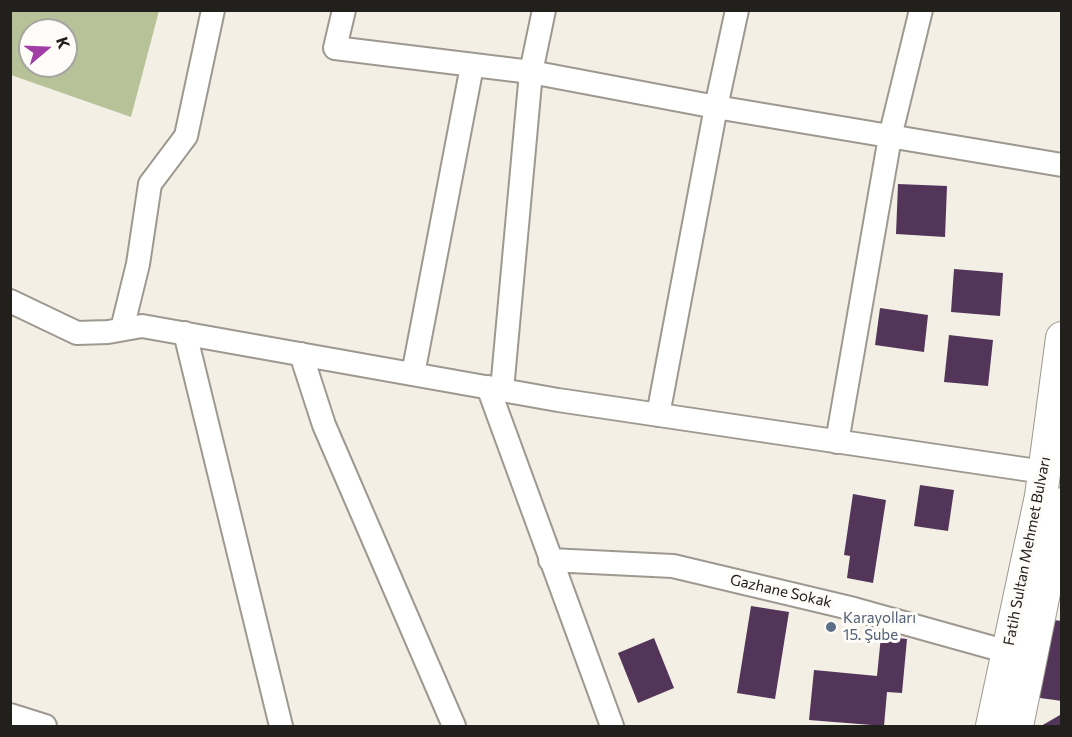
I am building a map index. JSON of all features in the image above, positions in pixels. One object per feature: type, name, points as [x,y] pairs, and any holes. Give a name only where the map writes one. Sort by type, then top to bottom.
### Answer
[{"type":"main road","name":"Fatih Sultan Mehmet Bulvarı","points":[[992,726],[1044,472],[1062,338]]},
{"type":"main road","name":"Fatih Sultan Mehmet Bulvarı","points":[[1017,726],[1055,573],[1062,504]]},
{"type":"street","points":[[122,329],[138,264],[150,184],[186,136],[213,10]]},
{"type":"street","points":[[344,10],[335,48],[531,72],[716,107],[1062,165]]},
{"type":"street","points":[[544,10],[531,72],[495,389],[550,560],[612,726]]},
{"type":"street","points":[[658,415],[716,107],[737,10]]},
{"type":"street","points":[[837,442],[890,136],[921,10]]},
{"type":"street","points":[[413,374],[472,66]]},
{"type":"street","points":[[10,301],[77,333],[142,326],[495,389],[1044,472]]},
{"type":"street","points":[[185,333],[281,726]]},
{"type":"street","points":[[301,354],[324,425],[454,726]]},
{"type":"street","name":"Gazhane Sokak","points":[[550,560],[673,566],[854,609],[1008,652]]},
{"type":"street","points":[[10,715],[45,726]]},
{"type":"green space","points":[[11,10],[159,11],[131,117],[20,78],[78,78],[78,18],[18,18],[18,77],[11,75]]},
{"type":"building","points":[[898,184],[947,186],[945,237],[896,234]]},
{"type":"building","points":[[954,269],[1003,273],[1000,316],[951,312]]},
{"type":"building","points":[[880,308],[928,315],[924,352],[875,345]]},
{"type":"building","points":[[949,335],[993,340],[988,386],[944,382]]},
{"type":"building","points":[[920,485],[954,490],[948,531],[914,526]]},
{"type":"building","points":[[853,494],[886,500],[873,583],[847,578],[850,556],[844,555]]},
{"type":"building","points":[[751,606],[789,612],[775,699],[737,693]]},
{"type":"building","points":[[1044,619],[1062,621],[1062,701],[1033,697]]},
{"type":"building","points":[[881,636],[907,639],[902,693],[887,692],[884,726],[809,720],[814,670],[877,676]]},
{"type":"building","points":[[654,638],[674,688],[638,703],[618,653]]},
{"type":"building","points":[[1060,715],[1062,726],[1041,726]]},
{"type":"place","name":"Karayolları 15. Şube","points":[[831,627]]}]
